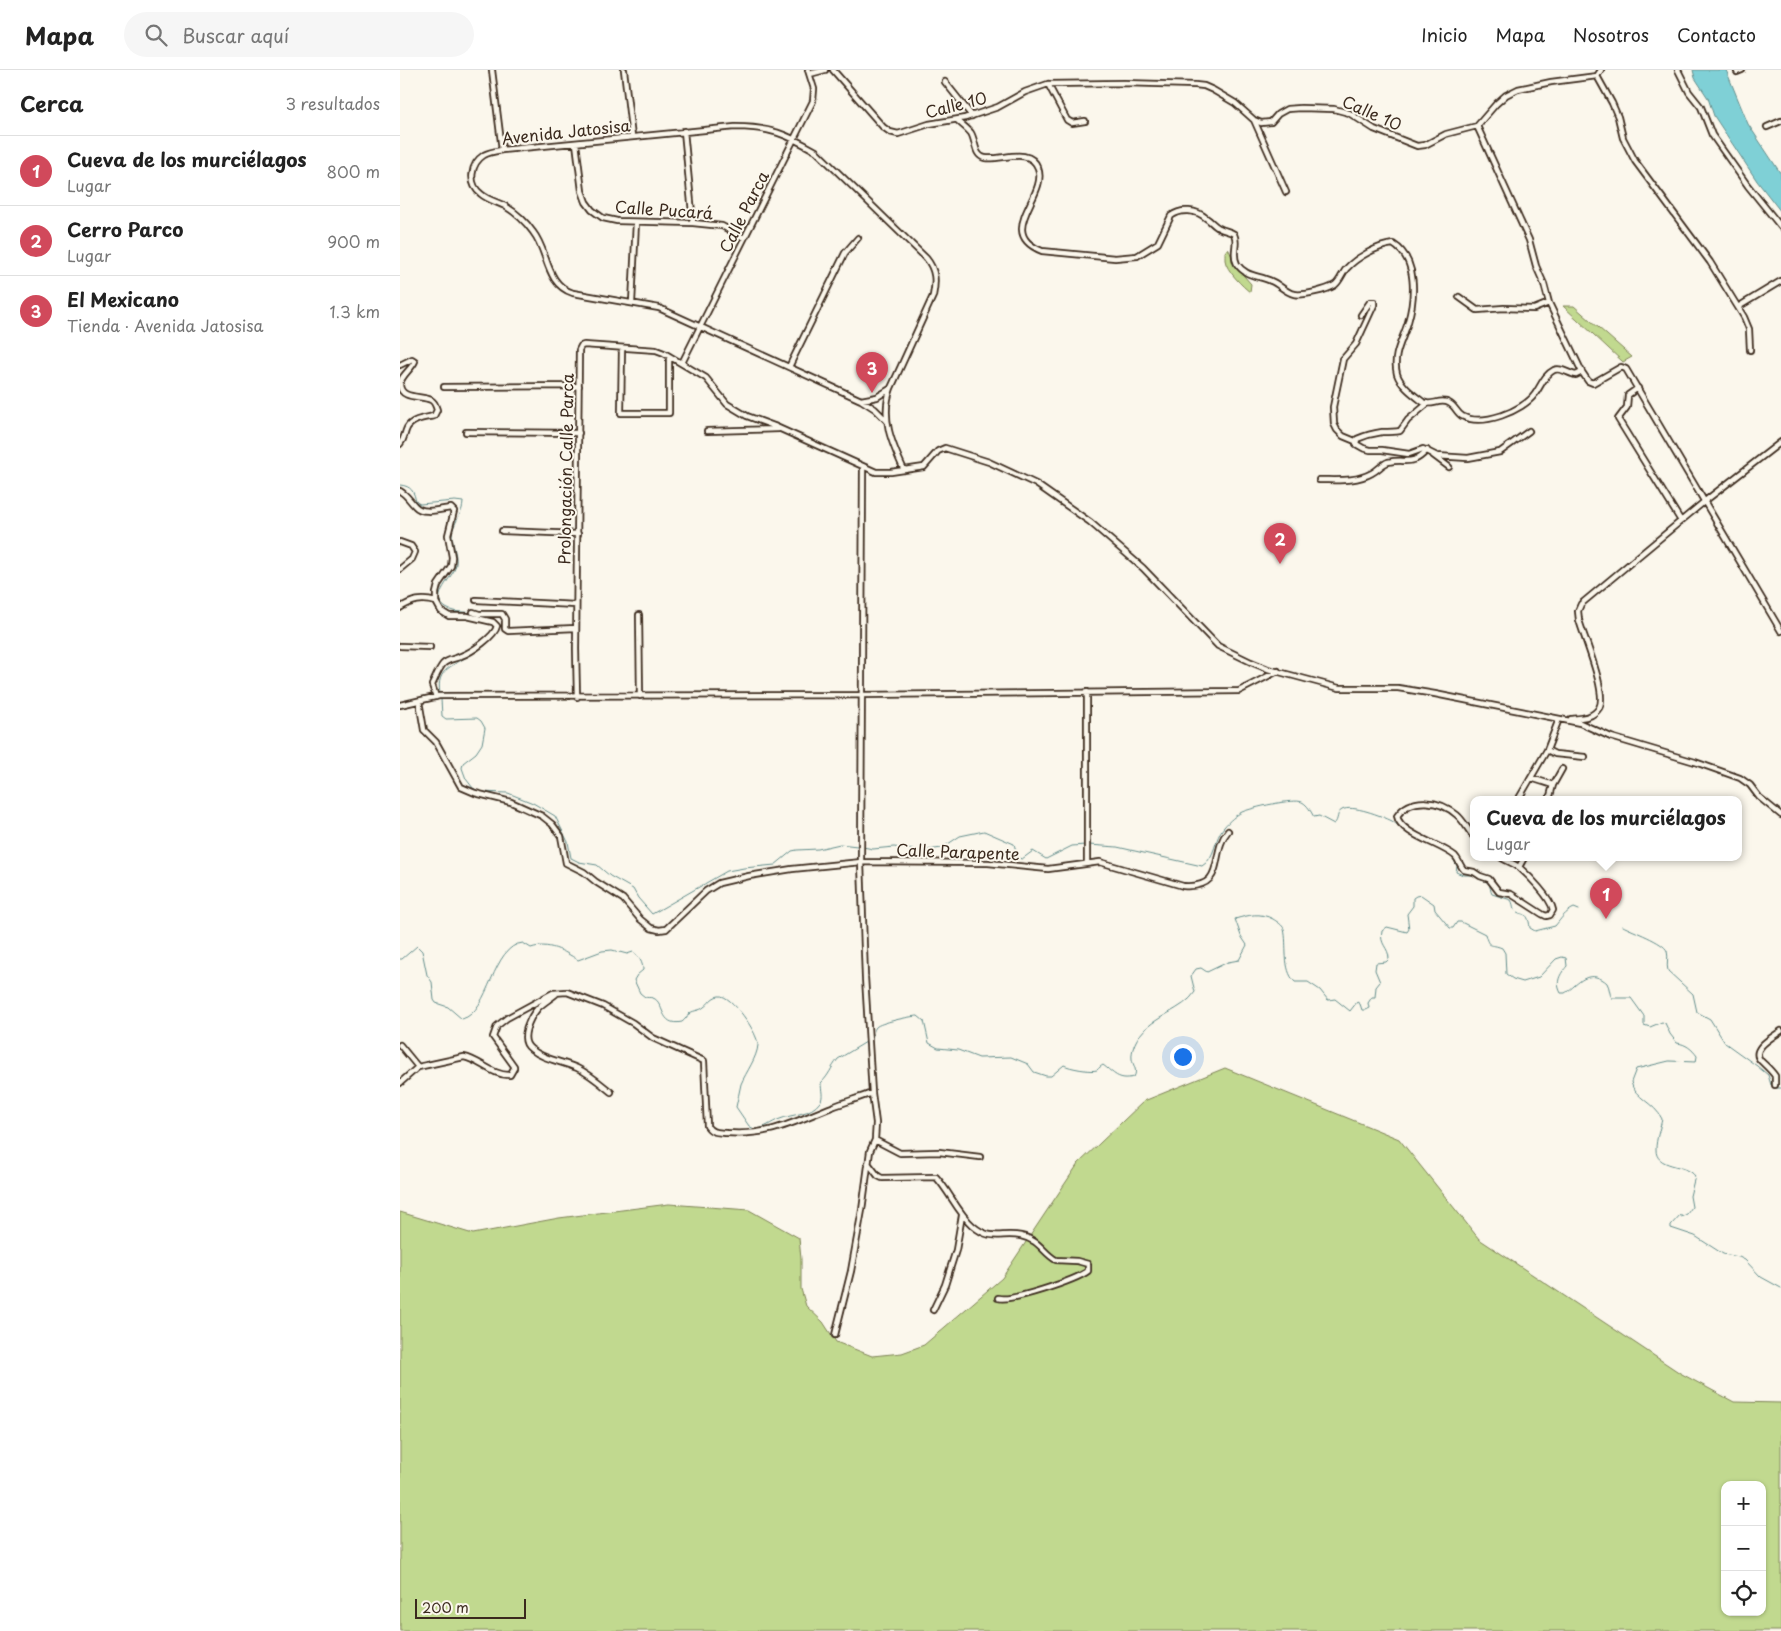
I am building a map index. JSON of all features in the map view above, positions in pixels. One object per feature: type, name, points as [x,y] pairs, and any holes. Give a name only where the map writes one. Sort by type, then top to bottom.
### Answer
[{"type":"street","points":[[492,70],[502,150]]},
{"type":"street","points":[[624,70],[632,137]]},
{"type":"street","points":[[809,72],[825,70]]},
{"type":"street","name":"Calle 10","points":[[833,70],[883,127],[890,132],[898,134],[929,124],[957,120],[998,108],[1025,92],[1048,84],[1124,83],[1204,86],[1235,103],[1254,120],[1261,123],[1271,122],[1278,114],[1287,109],[1334,109],[1349,114],[1374,128],[1417,146],[1425,145],[1446,134],[1477,126]]},
{"type":"street","points":[[1601,70],[1597,76],[1552,82],[1518,89],[1506,94],[1477,126],[1529,240],[1549,304],[1582,372],[1588,381],[1592,383],[1624,367],[1781,631]]},
{"type":"street","points":[[1678,70],[1689,92],[1702,107],[1712,135],[1748,186],[1781,227]]},
{"type":"street","name":"Calle Parca","points":[[682,363],[814,99],[814,89],[809,72]]},
{"type":"street","points":[[1597,76],[1612,103],[1618,117],[1623,138],[1635,161],[1710,262],[1738,307],[1748,325],[1750,350]]},
{"type":"street","points":[[945,82],[972,116]]},
{"type":"street","points":[[1048,84],[1066,120],[1072,123],[1085,121]]},
{"type":"street","points":[[957,120],[970,133],[977,151],[982,157],[992,158],[1019,155],[1029,158],[1037,165],[1040,177],[1022,228],[1028,243],[1042,251],[1115,258],[1137,256],[1158,243],[1174,213],[1193,212],[1206,218],[1221,230],[1234,234],[1236,238],[1234,256],[1244,271],[1254,277],[1272,281],[1286,291],[1298,294],[1335,285],[1350,266],[1375,248],[1390,244],[1399,248],[1407,259],[1413,287],[1412,310],[1397,352],[1395,365],[1400,381],[1415,396],[1427,404]]},
{"type":"street","points":[[1254,120],[1286,192]]},
{"type":"street","points":[[1767,127],[1781,121]]},
{"type":"street","name":"Avenida Jatosisa","points":[[887,421],[875,409],[861,400],[659,308],[573,293],[566,289],[551,276],[542,248],[533,232],[506,207],[477,191],[472,178],[476,164],[484,156],[502,150],[735,127],[758,127],[781,133],[816,151],[926,258],[935,276],[936,283],[933,296],[891,388],[886,408],[893,445],[904,470]]},
{"type":"street","points":[[684,131],[693,224]]},
{"type":"street","name":"Calle Pucará","points":[[576,142],[582,192],[592,210],[603,218],[617,221],[722,226],[744,238]]},
{"type":"street","points":[[632,303],[636,222]]},
{"type":"street","points":[[789,367],[845,253],[858,238]]},
{"type":"street","points":[[1738,307],[1781,281]]},
{"type":"street","points":[[1459,297],[1477,310],[1504,308],[1534,309],[1549,304]]},
{"type":"street","points":[[1362,315],[1370,302],[1374,302],[1356,344],[1343,359],[1333,412],[1334,424],[1338,432],[1356,441],[1358,446],[1370,450],[1409,454],[1427,450],[1449,467]]},
{"type":"street","name":"Prolongación Calle Parca","points":[[577,697],[576,605],[579,350],[580,346],[594,345],[656,350],[682,363],[710,381],[727,404],[748,416],[880,473],[924,467],[938,451],[945,448],[989,462],[1036,484],[1090,522],[1143,568],[1218,646],[1251,662],[1278,672]]},
{"type":"street","points":[[622,348],[621,413],[669,413],[669,356]]},
{"type":"street","points":[[400,365],[412,359],[415,361],[401,380],[400,386],[403,391],[413,397],[430,399],[438,410],[434,416],[414,421],[410,424],[406,428],[400,444]]},
{"type":"street","points":[[1356,441],[1379,432],[1398,432],[1408,420],[1427,404],[1442,401],[1447,402],[1462,416],[1474,420],[1489,420],[1506,414],[1530,400],[1546,376],[1553,371],[1558,369],[1576,375],[1582,372]]},
{"type":"street","points":[[444,387],[579,386]]},
{"type":"street","points":[[861,400],[877,397],[891,388]]},
{"type":"street","points":[[1638,388],[1628,394],[1627,407],[1618,419],[1681,521]]},
{"type":"street","points":[[707,431],[779,429]]},
{"type":"street","points":[[466,432],[579,433]]},
{"type":"street","points":[[1432,454],[1464,459],[1500,452],[1529,432]]},
{"type":"street","points":[[1562,719],[1586,718],[1600,707],[1602,700],[1601,688],[1579,620],[1578,611],[1580,604],[1705,501],[1781,442]]},
{"type":"street","points":[[1319,480],[1358,479],[1372,473],[1387,462],[1415,461],[1427,450]]},
{"type":"street","points":[[835,1335],[851,1271],[870,1151],[875,1140],[876,1123],[872,1092],[860,862],[864,467]]},
{"type":"street","points":[[400,491],[406,495],[414,506],[421,510],[449,508],[454,511],[448,535],[452,562],[449,571],[437,589],[436,602],[442,611],[449,616],[467,616],[477,620],[492,621],[497,628],[491,636],[471,651],[443,665],[432,685],[436,697]]},
{"type":"street","points":[[502,531],[578,534]]},
{"type":"street","points":[[400,542],[411,546],[415,552],[412,559],[400,569]]},
{"type":"street","points":[[400,608],[409,602],[417,600],[436,602]]},
{"type":"street","points":[[476,600],[576,605]]},
{"type":"street","points":[[473,612],[479,614],[502,614],[505,618],[505,629],[508,631],[576,628]]},
{"type":"street","points":[[639,615],[640,696]]},
{"type":"street","points":[[400,646],[430,647]]},
{"type":"street","points":[[400,705],[436,697],[1239,691],[1278,672],[1339,688],[1398,688],[1562,719],[1588,726],[1611,737],[1695,762],[1740,778],[1750,785],[1759,797],[1781,815]]},
{"type":"street","points":[[1087,692],[1087,863]]},
{"type":"street","name":"Calle Parapente","points":[[419,701],[424,730],[436,742],[461,787],[475,793],[511,802],[542,816],[552,824],[561,836],[566,863],[584,872],[623,899],[640,919],[651,928],[660,930],[666,929],[706,891],[719,884],[749,876],[792,869],[860,862],[988,863],[1048,869],[1100,862],[1183,886],[1196,886],[1212,876],[1217,864],[1221,841],[1228,831]]},
{"type":"street","points":[[1520,796],[1547,750],[1562,719]]},
{"type":"street","points":[[1547,750],[1555,754],[1585,757]]},
{"type":"street","points":[[1550,796],[1553,785],[1562,768]]},
{"type":"street","points":[[1531,778],[1553,785]]},
{"type":"street","points":[[1470,832],[1462,820],[1455,814],[1439,805],[1428,802],[1416,802],[1409,805],[1397,816],[1400,825],[1455,856],[1464,870],[1474,872],[1489,879],[1499,892],[1511,894],[1542,914],[1550,915],[1553,910],[1552,905],[1519,867],[1508,861]]},
{"type":"street","points":[[1519,867],[1522,861]]},
{"type":"street","points":[[560,992],[541,1005],[532,1016],[526,1032],[526,1043],[531,1050],[538,1054],[586,1073],[611,1092]]},
{"type":"street","points":[[400,1084],[418,1067],[464,1057],[470,1058],[500,1074],[510,1075],[514,1066],[493,1037],[497,1026],[506,1018],[534,1002],[553,993],[567,992],[603,1006],[633,1023],[653,1038],[704,1061],[707,1126],[714,1132],[750,1134],[766,1132],[799,1122],[872,1092]]},
{"type":"street","points":[[1775,1085],[1775,1076],[1758,1058],[1757,1054],[1761,1046],[1781,1031]]},
{"type":"street","points":[[400,1045],[418,1067]]},
{"type":"street","points":[[875,1140],[900,1153],[939,1152],[980,1157]]},
{"type":"street","points":[[868,1163],[878,1176],[882,1178],[936,1177],[962,1215],[986,1235],[996,1237],[1021,1236],[1041,1245],[1056,1260],[1088,1264],[1088,1271],[1086,1273],[1071,1279],[1024,1295],[1003,1300],[998,1298]]},
{"type":"street","points":[[933,1310],[945,1285],[956,1250],[962,1215]]},
{"type":"green space","points":[[1228,248],[1237,268],[1251,284],[1250,292],[1228,269],[1225,252]]},
{"type":"green space","points":[[1563,306],[1574,306],[1632,357],[1623,362]]},
{"type":"green space","points":[[1225,1068],[1399,1139],[1479,1239],[1680,1373],[1734,1402],[1781,1403],[1781,1631],[400,1631],[400,1212],[473,1234],[559,1218],[669,1204],[749,1210],[799,1238],[801,1289],[806,1306],[823,1322],[836,1342],[872,1356],[902,1353],[924,1345],[1002,1278],[1078,1164],[1144,1101]]},
{"type":"water","points":[[1693,70],[1726,70],[1748,124],[1781,174],[1781,212],[1757,181],[1714,116],[1708,98],[1695,78]]},
{"type":"waterway","points":[[400,485],[410,488],[416,502],[420,504],[463,502],[452,534],[456,564],[453,573],[442,590],[440,601],[443,606],[450,610],[472,613]]},
{"type":"waterway","points":[[492,637],[503,623]]},
{"type":"waterway","points":[[440,693],[440,678],[443,673],[471,654]]},
{"type":"waterway","points":[[441,699],[442,716],[446,719],[477,718],[485,728],[482,744],[476,753],[463,763],[462,768],[466,779],[473,788],[480,792],[508,793],[533,803],[555,816],[568,842],[571,858],[579,862],[597,865],[610,876],[633,889],[652,914],[727,871],[775,865],[792,851],[797,850],[818,849],[840,844],[857,846]]},
{"type":"waterway","points":[[1089,845],[1117,847],[1202,866],[1210,858],[1221,832],[1235,816],[1254,808],[1291,801],[1302,802],[1308,807],[1314,817],[1319,816],[1334,824],[1340,811],[1353,808],[1367,811],[1394,822],[1405,831]]},
{"type":"waterway","points":[[863,847],[873,849],[894,847],[920,851],[942,848],[960,836],[984,831],[1014,844],[1018,858],[1022,859],[1033,851],[1046,859],[1072,846],[1085,845]]},
{"type":"waterway","points":[[1452,857],[1457,866],[1456,872],[1463,875],[1474,875],[1488,883],[1492,894],[1511,900],[1514,909],[1528,918],[1530,928],[1535,931],[1555,926],[1571,910],[1574,908],[1579,910]]},
{"type":"waterway","points":[[872,1039],[874,1030],[878,1025],[918,1016],[924,1021],[929,1043],[938,1048],[958,1050],[979,1058],[1011,1057],[1028,1064],[1034,1072],[1046,1076],[1051,1076],[1064,1065],[1090,1070],[1097,1070],[1103,1065],[1120,1077],[1134,1077],[1135,1070],[1132,1053],[1138,1038],[1152,1023],[1184,1004],[1190,998],[1195,992],[1191,976],[1196,969],[1201,968],[1207,972],[1228,962],[1239,960],[1247,945],[1241,936],[1235,919],[1259,915],[1278,922],[1284,929],[1288,970],[1295,982],[1308,982],[1320,990],[1328,1000],[1335,999],[1350,1011],[1357,1002],[1362,1010],[1365,1010],[1369,1008],[1368,1003],[1372,997],[1375,997],[1376,987],[1380,982],[1375,970],[1376,963],[1386,962],[1389,959],[1382,940],[1382,931],[1387,927],[1407,932],[1409,929],[1407,914],[1413,906],[1413,898],[1421,895],[1434,904],[1435,910],[1450,928],[1453,928],[1457,922],[1461,922],[1485,934],[1490,945],[1502,948],[1505,953],[1506,974],[1513,979],[1523,982],[1539,977],[1556,959],[1566,958],[1567,966],[1560,975],[1558,982],[1561,993],[1565,993],[1587,977],[1596,977],[1607,983],[1612,998],[1631,998],[1644,1016],[1644,1025],[1650,1027],[1662,1022],[1665,1023],[1677,1043],[1693,1051],[1697,1056],[1696,1062],[1669,1061],[1636,1069],[1631,1082],[1640,1097],[1655,1109],[1662,1119],[1656,1149],[1660,1160],[1685,1169],[1695,1176],[1690,1196],[1692,1207],[1687,1214],[1681,1217],[1681,1214],[1671,1225],[1671,1228],[1695,1236],[1723,1254],[1745,1260],[1761,1277],[1781,1288]]},
{"type":"waterway","points":[[1623,926],[1654,940],[1665,948],[1668,954],[1668,971],[1693,994],[1697,1012],[1710,1019],[1725,1043],[1768,1075],[1771,1085],[1774,1087]]},
{"type":"waterway","points":[[400,959],[417,946],[422,951],[427,975],[432,982],[434,1000],[436,1003],[448,1007],[462,1019],[471,1014],[479,1004],[504,955],[513,947],[523,943],[531,948],[537,946],[550,947],[578,960],[602,951],[612,950],[627,954],[633,952],[643,967],[643,970],[634,980],[640,993],[645,997],[657,1000],[669,1021],[675,1023],[682,1022],[690,1013],[706,1006],[712,999],[719,996],[730,1001],[743,1015],[754,1032],[758,1045],[754,1060],[741,1084],[736,1107],[749,1126],[754,1129],[761,1128],[785,1117],[807,1112],[816,1106],[822,1098],[821,1083],[838,1059],[866,1042]]},
{"type":"place","name":"El Mexicano","points":[[872,393]]},
{"type":"place","name":"Cerro Parco","points":[[1280,564]]},
{"type":"place","name":"Cueva de los murciélagos","points":[[1606,919]]}]
